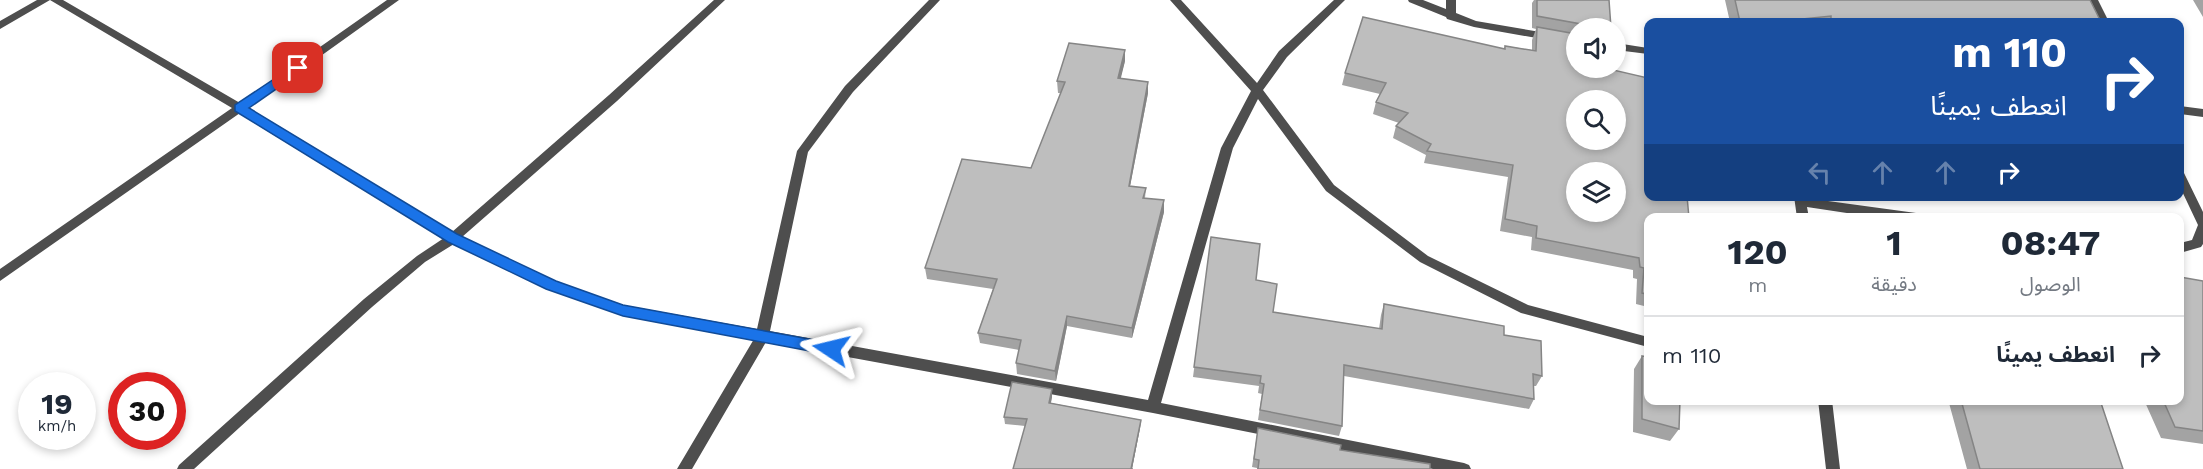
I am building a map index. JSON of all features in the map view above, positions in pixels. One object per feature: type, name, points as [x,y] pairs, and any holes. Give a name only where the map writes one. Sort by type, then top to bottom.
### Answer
[{"type":"street","points":[[0,27],[45,0]]},
{"type":"street","points":[[55,0],[240,108],[453,238],[551,285],[623,310],[1153,407],[1464,469]]},
{"type":"street","points":[[0,276],[394,0]]},
{"type":"street","points":[[184,469],[368,303],[421,260],[453,238],[720,0]]},
{"type":"street","points":[[684,469],[762,337],[803,151],[849,89],[935,0]]},
{"type":"street","points":[[1175,0],[1257,90],[1330,188],[1424,260],[1525,309],[1644,341]]},
{"type":"street","points":[[1153,407],[1227,148],[1257,90],[1283,54],[1340,0]]},
{"type":"street","points":[[1413,0],[1450,17],[1502,30],[1566,40]]},
{"type":"street","points":[[1450,17],[1451,0]]},
{"type":"street","points":[[2093,0],[2102,18]]},
{"type":"street","points":[[1626,48],[1644,50]]},
{"type":"street","points":[[2184,111],[2203,113]]},
{"type":"street","points":[[2184,185],[2203,225],[2197,244],[2184,247]]},
{"type":"street","points":[[1812,201],[1885,213]]},
{"type":"street","points":[[1826,405],[1833,469]]},
{"type":"building","points":[[1537,0],[1609,0],[1610,18],[1566,18],[1566,21],[1537,16]]},
{"type":"building","points":[[1735,0],[2090,0],[2099,18],[1831,18],[1831,16],[1739,18]]},
{"type":"building","points":[[1363,17],[1505,49],[1505,46],[1536,51],[1537,27],[1566,32],[1566,78],[1626,78],[1626,73],[1644,77],[1644,201],[1687,201],[1689,213],[1644,213],[1644,268],[1640,267],[1639,258],[1536,238],[1537,226],[1505,219],[1513,165],[1427,151],[1431,144],[1396,126],[1408,113],[1376,102],[1386,83],[1345,73]]},
{"type":"building","points":[[1069,43],[1125,50],[1118,78],[1148,82],[1129,186],[1146,188],[1143,198],[1164,200],[1132,328],[1067,316],[1055,371],[1016,363],[1021,340],[978,333],[997,279],[925,268],[962,159],[1031,168],[1065,82],[1057,81]]},
{"type":"building","points":[[1211,237],[1260,244],[1256,280],[1277,284],[1273,312],[1382,329],[1384,304],[1504,326],[1504,335],[1541,341],[1542,376],[1533,374],[1534,399],[1344,365],[1342,426],[1260,410],[1264,384],[1260,383],[1261,376],[1194,367]]},
{"type":"building","points":[[1644,268],[1644,293],[1642,293]]},
{"type":"building","points":[[2184,278],[2203,281],[2203,431],[2175,427],[2165,405],[2184,405]]},
{"type":"building","points":[[1642,356],[1644,356],[1644,405],[1680,405],[1679,429],[1642,419]]},
{"type":"building","points":[[1012,382],[1052,389],[1049,403],[1141,420],[1131,469],[1013,469],[1027,419],[1004,417]]},
{"type":"building","points":[[1962,405],[2102,405],[2123,469],[1980,469]]},
{"type":"building","points":[[1258,428],[1341,445],[1340,450],[1430,464],[1430,469],[1258,469],[1259,460],[1254,459]]},
{"type":"route","points":[[298,68],[240,108],[453,238],[551,285],[623,310],[831,349]]}]
